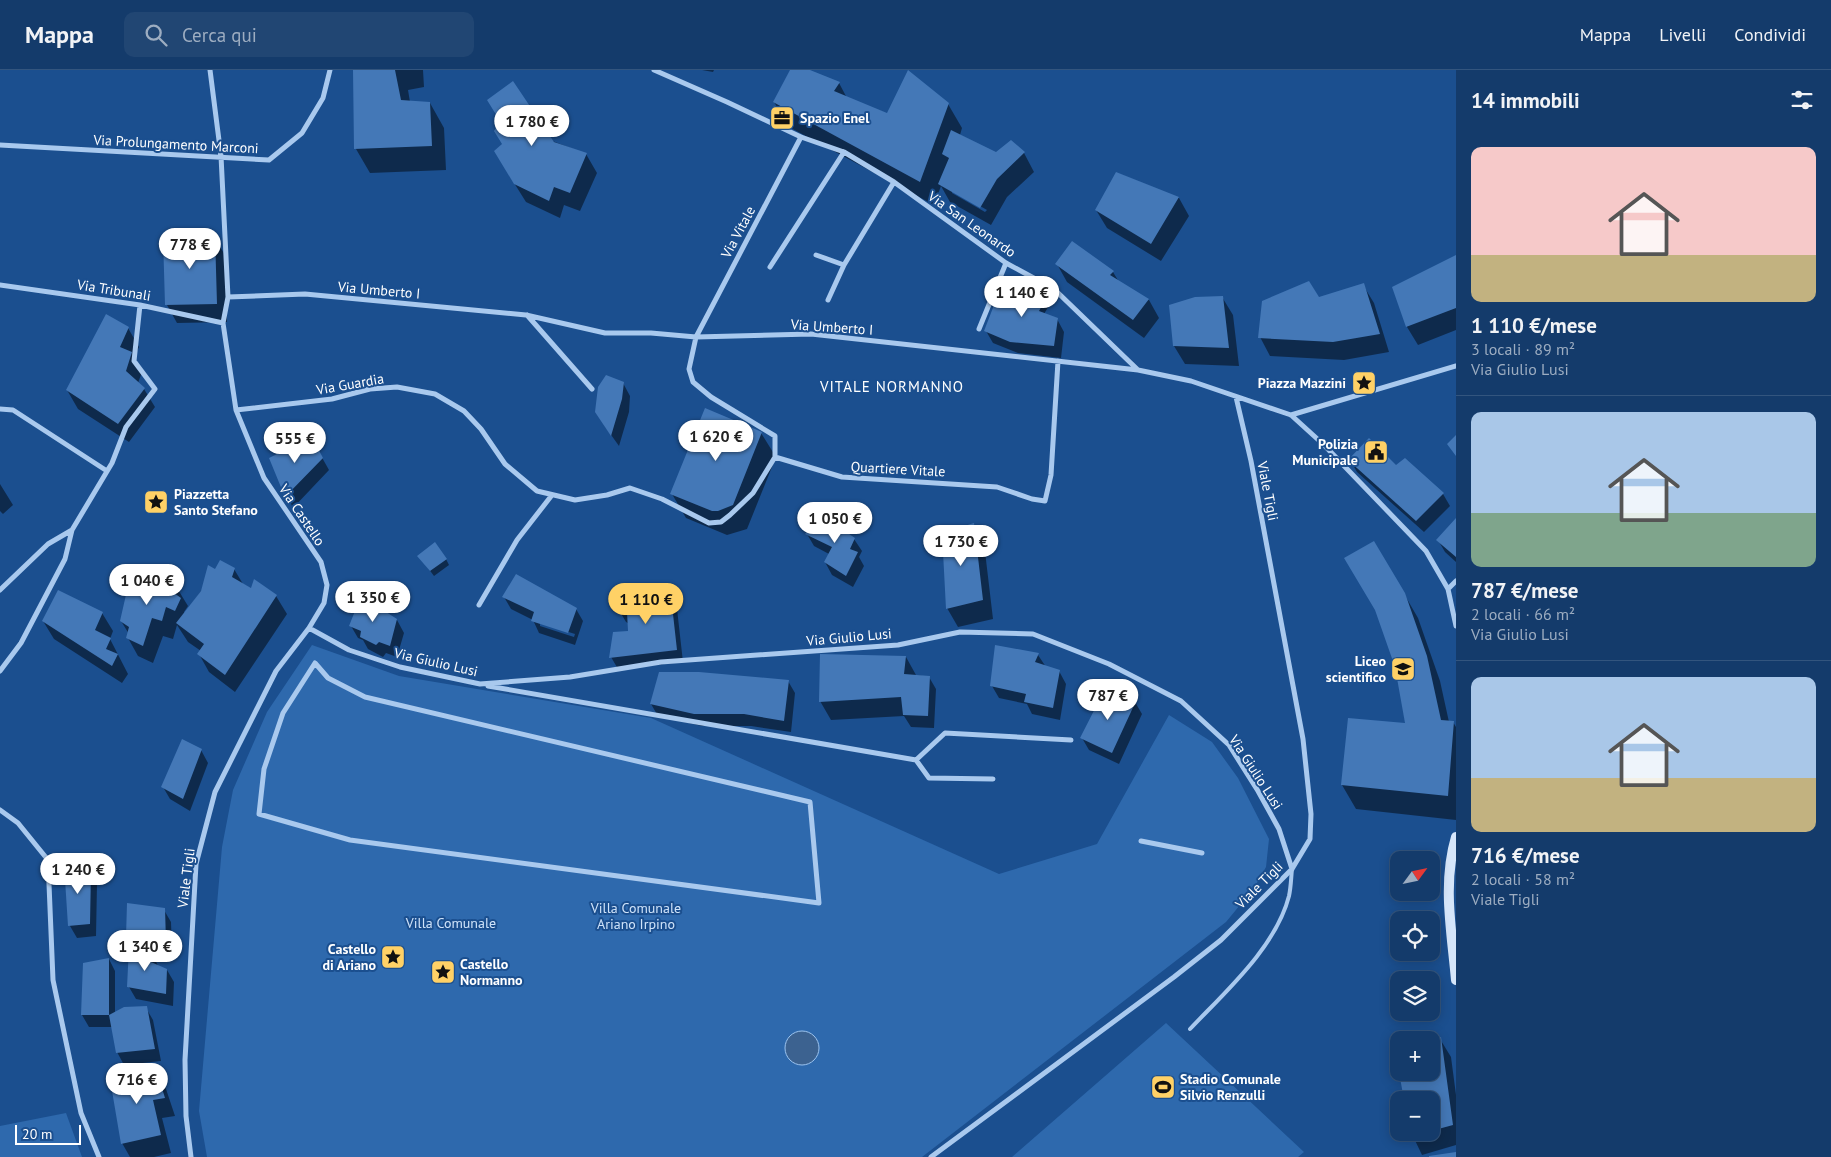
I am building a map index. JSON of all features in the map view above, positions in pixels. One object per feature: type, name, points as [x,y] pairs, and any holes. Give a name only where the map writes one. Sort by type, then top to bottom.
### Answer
[{"type":"street","name":"Via Castello","points":[[210,70],[221,156],[228,297],[223,323],[236,410],[264,478],[321,562],[327,585],[324,603],[309,628]]},
{"type":"street","name":"Via Prolungamento Marconi","points":[[0,144],[269,160],[302,133],[323,98],[330,70]]},
{"type":"street","name":"Via San Leonardo","points":[[654,70],[801,137],[844,152],[894,182],[1006,263],[1054,290],[1138,370]]},
{"type":"street","name":"Via Vitale","points":[[696,337],[801,137]]},
{"type":"street","points":[[770,267],[844,152]]},
{"type":"street","points":[[828,300],[844,265],[894,182]]},
{"type":"street","points":[[816,255],[844,265]]},
{"type":"street","points":[[979,329],[1006,263]]},
{"type":"street","name":"Via Tribunali","points":[[0,284],[140,305],[223,323]]},
{"type":"street","name":"Via Umberto I","points":[[228,297],[305,294],[526,314],[606,333],[651,333],[696,337],[810,334],[1138,370]]},
{"type":"street","points":[[0,671],[21,643],[65,559],[72,530],[107,471],[126,427],[155,389],[134,361],[140,305]]},
{"type":"street","points":[[526,314],[592,389]]},
{"type":"street","points":[[696,337],[689,369],[693,382],[711,397],[775,436],[775,457]]},
{"type":"street","name":"Quartiere Vitale","points":[[775,457],[842,477],[997,487],[1045,502],[1051,475],[1058,361]]},
{"type":"street","points":[[1291,415],[1456,366]]},
{"type":"street","points":[[1138,370],[1191,381],[1291,415],[1324,444],[1426,551],[1448,589],[1456,626]]},
{"type":"street","name":"Via Guardia","points":[[236,410],[332,400],[370,389],[397,388],[435,394],[464,411],[482,428],[505,464],[537,491],[575,500],[607,495],[630,488],[662,499],[709,523],[721,522],[753,494],[775,457]]},
{"type":"street","name":"Viale Tigli","points":[[931,1157],[1174,978],[1221,940],[1292,869],[1310,839],[1311,814],[1303,738],[1253,470],[1236,397]]},
{"type":"street","points":[[0,408],[13,410],[107,471]]},
{"type":"street","points":[[479,605],[517,540],[552,495]]},
{"type":"street","points":[[0,590],[48,544],[72,530]]},
{"type":"street","points":[[1448,589],[1456,581]]},
{"type":"street","name":"Viale Tigli","points":[[191,1157],[186,1116],[185,1060],[196,864],[215,792],[276,671],[309,628]]},
{"type":"street","name":"Via Giulio Lusi","points":[[309,628],[349,650],[400,667],[480,684],[570,677],[661,662],[898,645],[960,632],[1033,634],[1109,664],[1181,701],[1229,745],[1279,829],[1292,869]]},
{"type":"street","points":[[315,662],[328,678],[365,697],[810,802],[819,903],[350,840],[259,814],[264,769],[283,713],[315,662]]},
{"type":"street","points":[[480,684],[916,760],[930,778],[993,779]]},
{"type":"street","points":[[916,760],[945,733],[1070,740]]},
{"type":"street","points":[[0,810],[18,823],[48,860],[53,980],[81,1113],[99,1157]]},
{"type":"street","points":[[1456,838],[1452,850],[1448,896],[1456,980]]},
{"type":"street","points":[[1141,841],[1202,852]]},
{"type":"lane","points":[[1190,1029],[1258,957],[1277,925],[1289,896],[1292,869]]},
{"type":"green space","name":"Villa Comunale","points":[[312,645],[399,676],[651,718],[999,874],[1097,844],[1169,715],[1212,742],[1238,778],[1269,839],[1266,867],[1254,888],[1226,922],[922,1157],[207,1157],[199,1111],[222,847],[233,790],[267,712]]},
{"type":"green space","name":"Stadio Comunale Silvio Renzulli","points":[[1166,1023],[1304,1152],[1298,1157],[1012,1157]]},
{"type":"green space","points":[[66,1113],[82,1157],[0,1157],[0,1126]]},
{"type":"shaded area","points":[[802,1031],[814,1036],[819,1048],[814,1060],[802,1065],[790,1060],[785,1048],[790,1036]]},
{"type":"building","points":[[353,70],[395,70],[401,100],[430,102],[432,146],[354,149]]},
{"type":"building","points":[[790,70],[810,70],[840,82],[834,91],[887,113],[908,70],[949,103],[920,182],[773,102]]},
{"type":"building","points":[[513,81],[554,142],[587,153],[570,193],[554,187],[549,201],[514,184],[494,151],[502,144],[494,131],[500,121],[487,100]]},
{"type":"building","points":[[951,130],[996,152],[1011,140],[1025,152],[997,179],[980,208],[938,184],[949,158],[942,154]]},
{"type":"building","points":[[1116,172],[1179,197],[1151,244],[1095,210]]},
{"type":"building","points":[[215,235],[217,304],[165,305],[163,237]]},
{"type":"building","points":[[1072,241],[1114,271],[1110,275],[1149,299],[1133,320],[1055,264]]},
{"type":"building","points":[[1456,255],[1456,308],[1406,327],[1392,287]]},
{"type":"building","points":[[1309,281],[1319,297],[1364,283],[1380,334],[1333,342],[1258,338],[1262,301]]},
{"type":"building","points":[[1003,282],[1025,292],[1032,287],[1047,297],[1039,311],[1058,318],[1054,346],[1010,342],[984,331]]},
{"type":"building","points":[[1223,296],[1229,348],[1173,346],[1169,305],[1195,297]]},
{"type":"building","points":[[106,314],[129,327],[120,347],[132,352],[126,371],[145,388],[118,424],[66,390]]},
{"type":"building","points":[[606,375],[624,382],[622,399],[611,436],[595,412],[598,387]]},
{"type":"building","points":[[705,408],[762,432],[733,505],[718,511],[712,511],[670,494]]},
{"type":"building","points":[[1456,435],[1456,456],[1447,444]]},
{"type":"building","points":[[312,437],[323,458],[285,497],[269,458]]},
{"type":"building","points":[[1369,438],[1396,465],[1405,458],[1444,493],[1416,521],[1348,460]]},
{"type":"building","points":[[821,515],[855,538],[850,549],[858,552],[846,576],[824,562],[832,547],[805,534]]},
{"type":"building","points":[[1456,518],[1456,557],[1436,540]]},
{"type":"building","points":[[974,523],[983,600],[946,609],[942,533]]},
{"type":"building","points":[[1374,541],[1405,593],[1427,656],[1441,720],[1454,721],[1448,796],[1341,785],[1348,718],[1405,723],[1395,667],[1375,610],[1344,558]]},
{"type":"building","points":[[435,542],[447,559],[430,571],[417,556]]},
{"type":"building","points":[[220,560],[235,568],[232,577],[251,588],[254,579],[277,595],[225,675],[197,654],[204,644],[176,623],[201,591],[208,565],[215,569]]},
{"type":"building","points":[[146,574],[178,587],[174,593],[181,598],[175,611],[166,607],[162,621],[152,618],[143,646],[126,638],[129,627],[120,621],[128,586],[138,590]]},
{"type":"building","points":[[516,574],[577,608],[568,633],[531,621],[534,612],[502,597]]},
{"type":"building","points":[[670,587],[677,650],[609,658],[613,632],[628,631],[627,612],[617,610],[619,597],[645,594]]},
{"type":"building","points":[[58,590],[103,612],[95,630],[111,638],[106,649],[118,654],[112,666],[42,621]]},
{"type":"building","points":[[361,596],[397,619],[390,646],[379,642],[376,645],[360,637],[361,631],[349,626]]},
{"type":"building","points":[[995,645],[1039,653],[1035,662],[1060,670],[1053,708],[1024,702],[1026,694],[990,686]]},
{"type":"building","points":[[820,654],[906,656],[904,674],[930,676],[928,716],[903,715],[901,697],[819,702]]},
{"type":"building","points":[[659,672],[699,672],[789,680],[784,721],[744,714],[694,714],[650,704]]},
{"type":"building","points":[[1105,689],[1136,701],[1112,753],[1080,738]]},
{"type":"building","points":[[182,739],[202,749],[183,799],[161,787]]},
{"type":"building","points":[[64,864],[91,871],[90,924],[68,926]]},
{"type":"building","points":[[127,903],[165,908],[166,942],[126,937]]},
{"type":"building","points":[[129,947],[152,951],[151,962],[167,969],[166,994],[127,987]]},
{"type":"building","points":[[109,958],[109,1015],[81,1015],[83,963]]},
{"type":"building","points":[[147,1006],[155,1049],[116,1053],[109,1015],[124,1007]]},
{"type":"building","points":[[1440,1037],[1453,1125],[1440,1129],[1440,1091],[1402,1091],[1401,1081],[1440,1081]]},
{"type":"building","points":[[156,1069],[165,1098],[153,1100],[161,1135],[121,1144],[110,1079]]},
{"type":"building","points":[[1456,1152],[1456,1157],[1429,1157],[1429,1156]]},
{"type":"place","name":"Spazio Enel","points":[[782,118]]},
{"type":"place","name":"Piazza Mazzini","points":[[1364,383]]},
{"type":"place","name":"Polizia Municipale","points":[[1376,452]]},
{"type":"place","name":"Piazzetta Santo Stefano","points":[[156,502]]},
{"type":"place","name":"Liceo scientifico","points":[[1403,669]]},
{"type":"place","name":"Castello di Ariano","points":[[393,957]]},
{"type":"place","name":"Castello Normanno","points":[[443,972]]},
{"type":"place","name":"Stadio Comunale Silvio Renzulli","points":[[1163,1087]]},
{"type":"district","name":"VITALE NORMANNO","points":[[892,386]]},
{"type":"park label","name":"Villa Comunale Ariano Irpino","points":[[636,916]]}]
